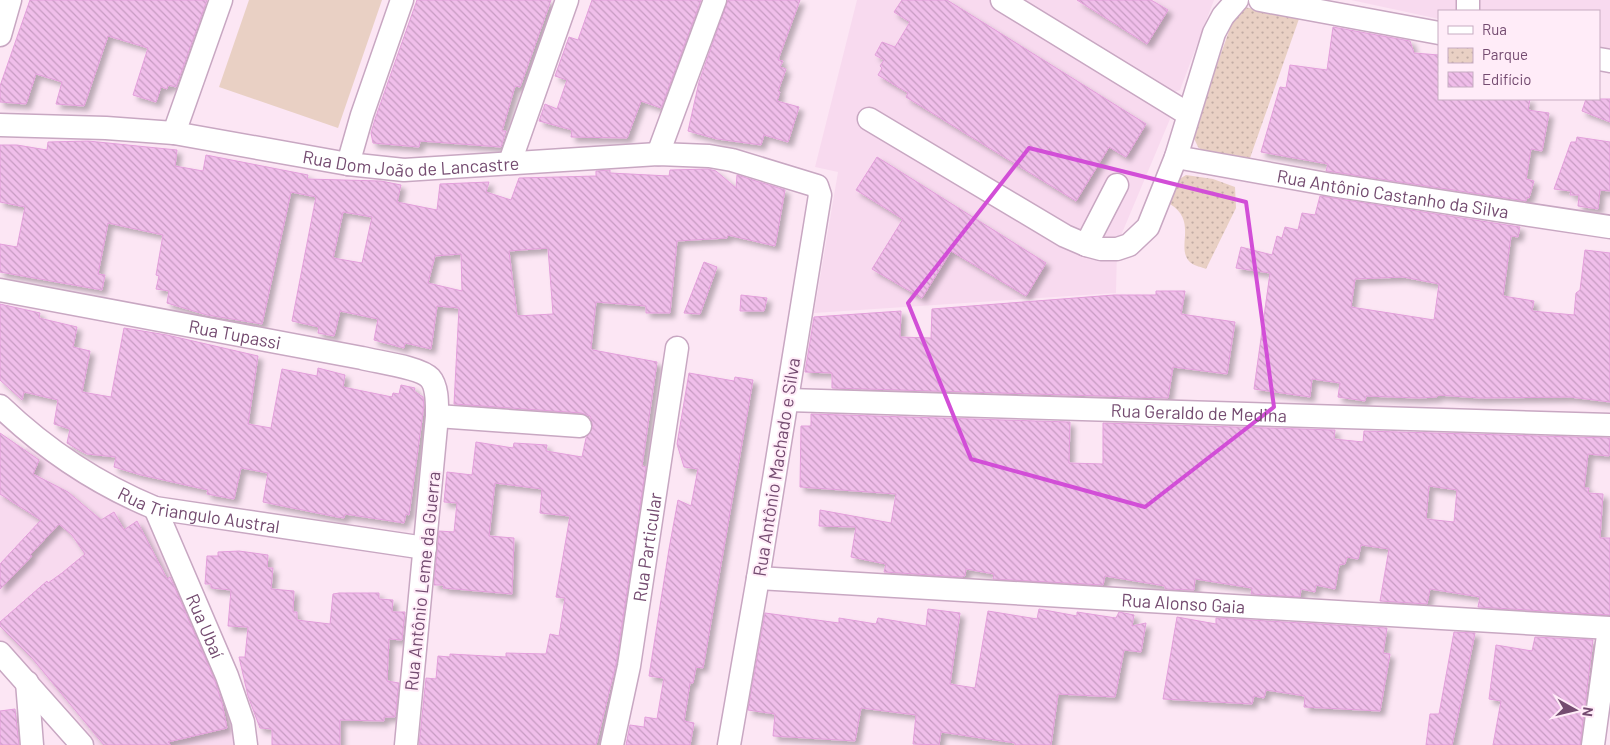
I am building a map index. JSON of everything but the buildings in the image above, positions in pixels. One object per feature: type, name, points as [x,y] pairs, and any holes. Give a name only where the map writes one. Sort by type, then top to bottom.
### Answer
[{"type":"street","points":[[0,35],[10,0]]},
{"type":"street","points":[[174,133],[221,0]]},
{"type":"street","points":[[348,164],[362,115],[402,0]]},
{"type":"street","points":[[510,162],[567,0]]},
{"type":"street","points":[[658,154],[716,0]]},
{"type":"street","points":[[1002,0],[1188,114]]},
{"type":"street","points":[[869,119],[1065,236],[1086,245],[1101,248],[1118,248],[1129,245],[1141,236],[1148,227],[1176,157],[1214,33],[1223,16],[1237,0]]},
{"type":"street","points":[[1260,0],[1438,33]]},
{"type":"street","name":"Rua Dom João de Lancastre","points":[[0,125],[106,128],[174,133],[348,164],[404,170],[658,154],[709,156],[732,160],[815,185],[819,189]]},
{"type":"street","name":"Rua Antônio Castanho da Silva","points":[[1176,157],[1332,185],[1610,226]]},
{"type":"street","points":[[1086,245],[1117,185]]},
{"type":"street","name":"Rua Antônio Machado e Silva","points":[[728,745],[788,400],[820,195],[819,189]]},
{"type":"street","name":"Rua Tupassi","points":[[0,290],[202,327],[421,372],[430,378],[433,385],[438,416]]},
{"type":"street","name":"Rua Particular","points":[[612,745],[630,656],[677,348]]},
{"type":"street","name":"Rua Geraldo de Medina","points":[[788,400],[1610,425]]},
{"type":"street","name":"Rua Triangulo Austral","points":[[0,406],[26,431],[76,467],[119,493],[155,508],[425,548]]},
{"type":"street","points":[[438,416],[580,426]]},
{"type":"street","name":"Rua Antônio Leme da Guerra","points":[[406,745],[438,416]]},
{"type":"street","name":"Rua Ubaí","points":[[155,508],[227,676],[243,722],[246,745]]},
{"type":"street","name":"Rua Alonso Gaia","points":[[758,578],[1610,628]]},
{"type":"street","points":[[1593,745],[1610,628]]},
{"type":"street","points":[[0,653],[82,745]]},
{"type":"street","points":[[27,682],[32,745]]},
{"type":"highlighted area","points":[[1029,148],[1246,202],[1274,407],[1145,507],[971,459],[908,303]]},
{"type":"shaded area","points":[[857,0],[1214,0],[1180,90],[1174,92],[1167,108],[1170,119],[1122,233],[1117,249],[1116,293],[814,313],[838,172],[815,167]]},
{"type":"shaded area","points":[[1351,0],[1610,0],[1610,56],[1600,54],[1600,10],[1438,10],[1438,19]]},
{"type":"shaded area","points":[[27,447],[156,524],[244,745],[76,745],[0,655],[0,480]]},
{"type":"green space","points":[[249,0],[382,0],[338,128],[219,87]]},
{"type":"green space","points":[[1243,7],[1300,16],[1250,158],[1203,151],[1198,147],[1192,134],[1233,20]]},
{"type":"green space","points":[[1186,175],[1213,179],[1235,187],[1236,208],[1206,269],[1191,263],[1186,257],[1183,219],[1179,211],[1170,204],[1167,194],[1173,183]]}]
